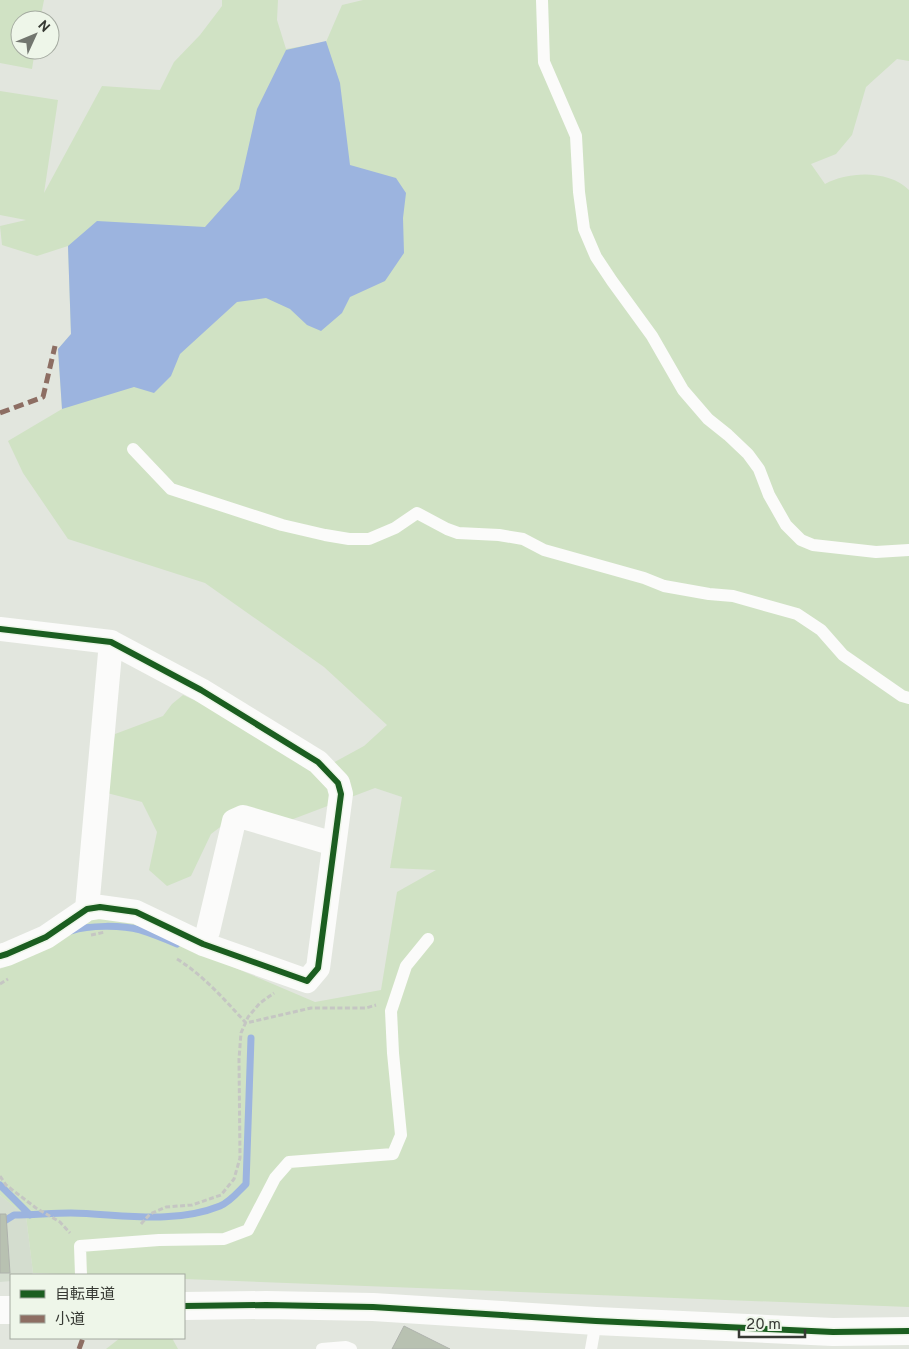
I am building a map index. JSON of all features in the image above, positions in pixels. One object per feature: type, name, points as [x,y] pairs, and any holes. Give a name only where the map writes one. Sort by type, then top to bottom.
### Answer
[{"type":"street","points":[[0,631],[111,642],[201,690],[318,762],[338,783],[341,794],[318,968],[307,981],[202,944],[136,912],[100,907],[87,909],[46,937],[7,954],[6,965]]},
{"type":"street","points":[[87,909],[111,642]]},
{"type":"street","points":[[202,944],[208,931],[234,822],[243,816],[334,844]]},
{"type":"street","points":[[185,1306],[373,1307],[596,1321],[833,1332],[909,1331]]},
{"type":"lane","points":[[542,0],[544,62],[576,136],[579,192],[584,229],[601,265],[652,336],[683,390],[708,419],[748,454],[759,469],[769,496],[786,525],[801,540],[813,545],[876,552],[909,550]]},
{"type":"lane","points":[[133,449],[171,488],[282,525],[348,539],[369,538],[395,528],[417,513],[458,533],[499,535],[523,539],[544,550],[644,578],[664,586],[708,594],[733,596],[780,608],[797,614],[821,630],[843,655],[902,696],[909,698]]},
{"type":"lane","points":[[82,1274],[80,1246],[224,1239],[248,1230],[275,1178],[289,1162],[392,1154],[401,1135],[391,1011],[406,966],[428,939]]},
{"type":"lane","points":[[591,1349],[596,1321]]},
{"type":"lane","points":[[322,1349],[346,1346],[352,1349]]},
{"type":"path","points":[[83,936],[113,931]]},
{"type":"path","points":[[171,955],[187,965],[215,989],[246,1023]]},
{"type":"path","points":[[0,984],[6,965]]},
{"type":"path","points":[[136,1242],[136,1230],[150,1214],[166,1207],[192,1205],[221,1195],[234,1179],[240,1158],[239,1059],[241,1033],[248,1017],[260,1003],[295,978]]},
{"type":"path","points":[[246,1023],[311,1008],[366,1008],[395,998]]},
{"type":"path","points":[[0,1176],[6,1185],[36,1208],[60,1222],[80,1246]]},
{"type":"shaded area","points":[[0,1195],[26,1216],[33,1273],[10,1274],[10,1281],[0,1282]]},
{"type":"green space","points":[[0,0],[44,0],[42,10],[10,10],[10,60],[33,60],[32,69],[0,63]]},
{"type":"green space","points":[[222,0],[278,0],[277,20],[286,49],[326,42],[342,5],[363,0],[909,0],[909,61],[897,59],[866,87],[852,135],[836,154],[811,164],[825,184],[845,177],[869,175],[891,179],[901,183],[909,190],[909,1307],[185,1279],[185,1274],[33,1273],[26,1216],[0,1195],[0,969],[37,949],[84,915],[137,923],[186,947],[315,1002],[381,990],[397,892],[436,870],[390,868],[402,797],[375,788],[288,821],[240,812],[211,834],[191,876],[167,886],[149,870],[157,832],[142,802],[107,793],[110,758],[115,734],[163,716],[172,704],[183,695],[216,710],[320,770],[364,746],[387,725],[324,667],[205,583],[68,539],[23,473],[8,441],[62,409],[58,349],[71,334],[68,246],[37,256],[2,245],[0,226],[26,220],[0,215],[0,91],[58,100],[44,193],[102,86],[160,90],[174,62],[200,35],[222,6]]},
{"type":"green space","points":[[119,1339],[173,1339],[178,1349],[106,1349]]},
{"type":"water","points":[[326,41],[340,83],[350,165],[396,178],[406,193],[403,218],[404,253],[385,281],[350,297],[342,313],[321,331],[307,325],[290,309],[266,298],[237,302],[180,354],[171,376],[154,393],[134,387],[62,409],[58,349],[71,334],[68,246],[97,221],[205,227],[239,189],[257,109],[286,50]]},
{"type":"building","points":[[0,1214],[6,1214],[10,1273],[0,1273]]},
{"type":"building","points":[[404,1326],[450,1349],[392,1349]]},
{"type":"waterway","points":[[71,931],[106,926],[124,927],[140,930],[177,944]]},
{"type":"waterway","points":[[0,1220],[6,1220],[14,1215],[64,1213],[165,1217],[202,1212],[227,1202],[246,1184],[251,1038]]},
{"type":"waterway","points":[[0,1185],[30,1215]]},
{"type":"marked path","points":[[0,413],[43,397],[55,346]]},
{"type":"marked path","points":[[79,1349],[83,1339]]},
{"type":"cycle path","points":[[0,629],[111,642],[201,690],[318,762],[338,783],[341,794],[318,968],[307,981],[203,944],[136,912],[100,907],[87,909],[46,937],[0,956]]},
{"type":"cycle path","points":[[185,1306],[373,1307],[596,1321],[833,1332],[909,1331]]}]
